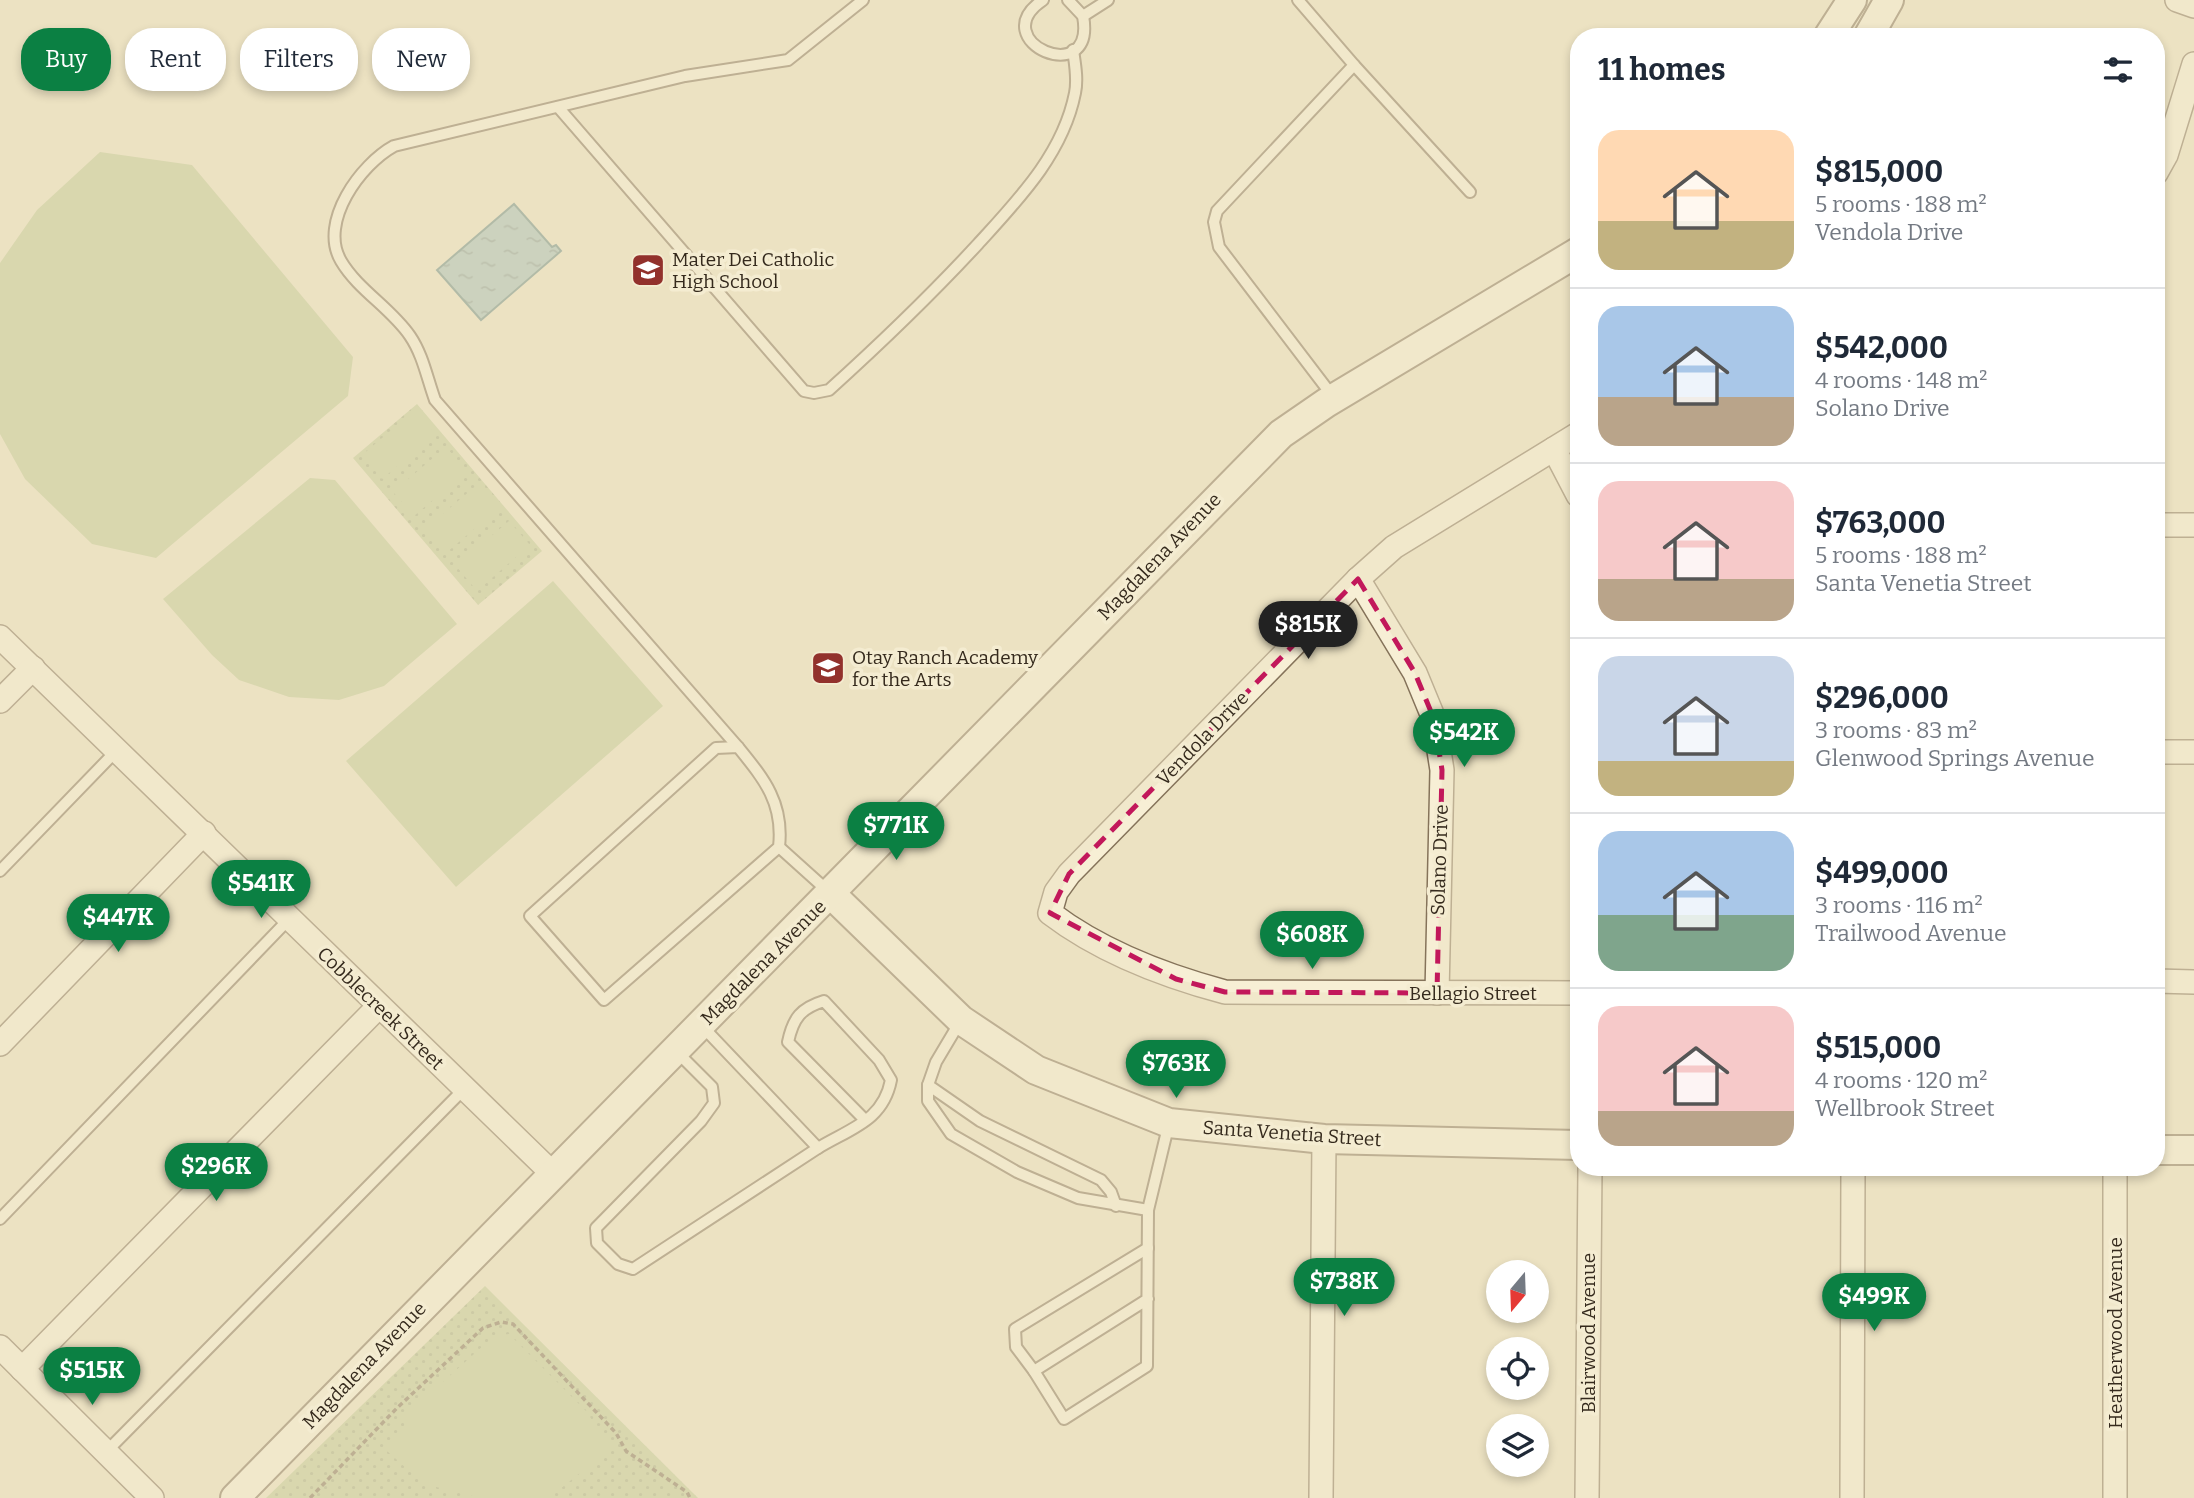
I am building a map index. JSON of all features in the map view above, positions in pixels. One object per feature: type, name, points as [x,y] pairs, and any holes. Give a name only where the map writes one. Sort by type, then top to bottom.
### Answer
[{"type":"street","points":[[1834,28],[1852,0]]},
{"type":"street","points":[[1873,28],[1889,0]]},
{"type":"street","points":[[2177,0],[2194,6]]},
{"type":"street","points":[[2165,155],[2194,64]]},
{"type":"street","name":"Magdalena Avenue","points":[[234,1498],[1281,434],[1334,398],[1570,257]]},
{"type":"street","name":"Vendola Drive","points":[[1050,913],[1056,892],[1069,874],[1358,579],[1394,547],[1570,439]]},
{"type":"street","points":[[1554,449],[1570,480]]},
{"type":"street","points":[[2165,526],[2194,525]]},
{"type":"street","name":"Solano Drive","points":[[1358,579],[1415,673],[1434,719],[1442,770],[1437,993]]},
{"type":"street","name":"Cobblecreek Street","points":[[0,637],[552,1173]]},
{"type":"street","points":[[0,701],[33,668]]},
{"type":"street","points":[[2165,752],[2194,752]]},
{"type":"street","points":[[0,1044],[204,833]]},
{"type":"street","name":"Santa Venetia Street","points":[[831,894],[961,1020],[1036,1070],[1169,1124],[1324,1139],[1570,1145]]},
{"type":"street","name":"Bellagio Street","points":[[1050,913],[1068,927],[1176,979],[1225,992],[1570,993]]},
{"type":"street","points":[[2165,981],[2194,982]]},
{"type":"street","points":[[22,1369],[379,1006]]},
{"type":"street","points":[[1321,1498],[1324,1139]]},
{"type":"street","points":[[2165,1150],[2194,1150]]},
{"type":"street","name":"Blairwood Avenue","points":[[1587,1498],[1590,1176]]},
{"type":"street","points":[[1852,1498],[1853,1176]]},
{"type":"street","name":"Heatherwood Avenue","points":[[2115,1176],[2115,1498]]},
{"type":"street","points":[[0,1347],[152,1498]]},
{"type":"lane","points":[[738,747],[716,748],[530,916],[604,1000],[779,847],[782,824],[766,782],[738,747],[435,400],[421,354],[408,332],[340,260],[335,237],[341,211],[361,171],[379,154],[394,146],[685,76],[788,60],[863,0]]},
{"type":"lane","points":[[1036,2],[1026,23],[1030,42],[1046,54],[1065,55],[1073,50],[1084,35],[1083,16],[1068,0]]},
{"type":"lane","points":[[1083,16],[1108,0]]},
{"type":"lane","points":[[1298,0],[1470,192]]},
{"type":"lane","points":[[558,107],[804,391],[814,393],[829,390],[919,308],[1027,191],[1046,162],[1070,113],[1076,91],[1073,50]]},
{"type":"lane","points":[[1334,398],[1219,247],[1214,222],[1217,211],[1354,65]]},
{"type":"lane","points":[[0,871],[118,749]]},
{"type":"lane","points":[[779,847],[831,894]]},
{"type":"lane","points":[[0,1219],[290,918]]},
{"type":"lane","points":[[675,1050],[712,1087],[714,1103],[701,1121],[596,1228],[597,1243],[618,1265],[633,1269],[818,1148],[876,1114],[887,1100],[891,1080],[879,1060],[824,1001],[807,1006],[792,1022],[789,1042],[865,1120]]},
{"type":"lane","points":[[961,1020],[936,1062],[928,1086],[928,1101],[951,1134],[1017,1172],[1077,1198],[1148,1210]]},
{"type":"lane","points":[[700,1024],[818,1148]]},
{"type":"lane","points":[[928,1086],[980,1121],[1101,1180],[1111,1192],[1116,1206]]},
{"type":"lane","points":[[107,1451],[464,1089]]},
{"type":"lane","points":[[1148,1248],[1015,1329],[1016,1347],[1064,1419],[1147,1366],[1147,1299],[1148,1248],[1148,1210],[1169,1124]]},
{"type":"lane","points":[[1034,1371],[1147,1299]]},
{"type":"path","points":[[310,1498],[397,1408],[483,1328],[500,1322],[513,1324],[616,1433],[626,1451],[687,1492],[690,1498]]},
{"type":"highlighted area","points":[[1358,579],[1415,673],[1434,719],[1442,770],[1437,993],[1225,992],[1176,979],[1050,913],[1069,874]]},
{"type":"green space","points":[[100,152],[192,165],[353,357],[348,396],[156,558],[92,544],[25,479],[0,434],[0,263],[37,210]]},
{"type":"green space","points":[[417,404],[542,551],[478,605],[353,458]]},
{"type":"green space","points":[[415,410],[436,434],[382,479],[362,455]]},
{"type":"green space","points":[[446,447],[467,471],[414,516],[393,492]]},
{"type":"green space","points":[[310,478],[335,480],[457,624],[384,686],[339,700],[289,697],[239,680],[212,655],[163,599]]},
{"type":"green space","points":[[478,484],[499,508],[446,553],[425,529]]},
{"type":"green space","points":[[509,521],[530,545],[477,591],[456,566]]},
{"type":"green space","points":[[553,581],[663,706],[456,887],[346,761]]},
{"type":"green space","points":[[485,1286],[698,1498],[266,1498]]},
{"type":"green space","points":[[509,1334],[586,1411],[611,1448],[560,1489],[540,1498],[481,1498],[424,1484],[387,1451],[405,1433],[404,1417],[494,1336]]},
{"type":"water","points":[[514,204],[552,247],[556,245],[561,251],[481,320],[437,270]]},
{"type":"place","name":"Mater Dei Catholic High School","points":[[648,270]]},
{"type":"place","name":"Otay Ranch Academy for the Arts","points":[[828,668]]}]
